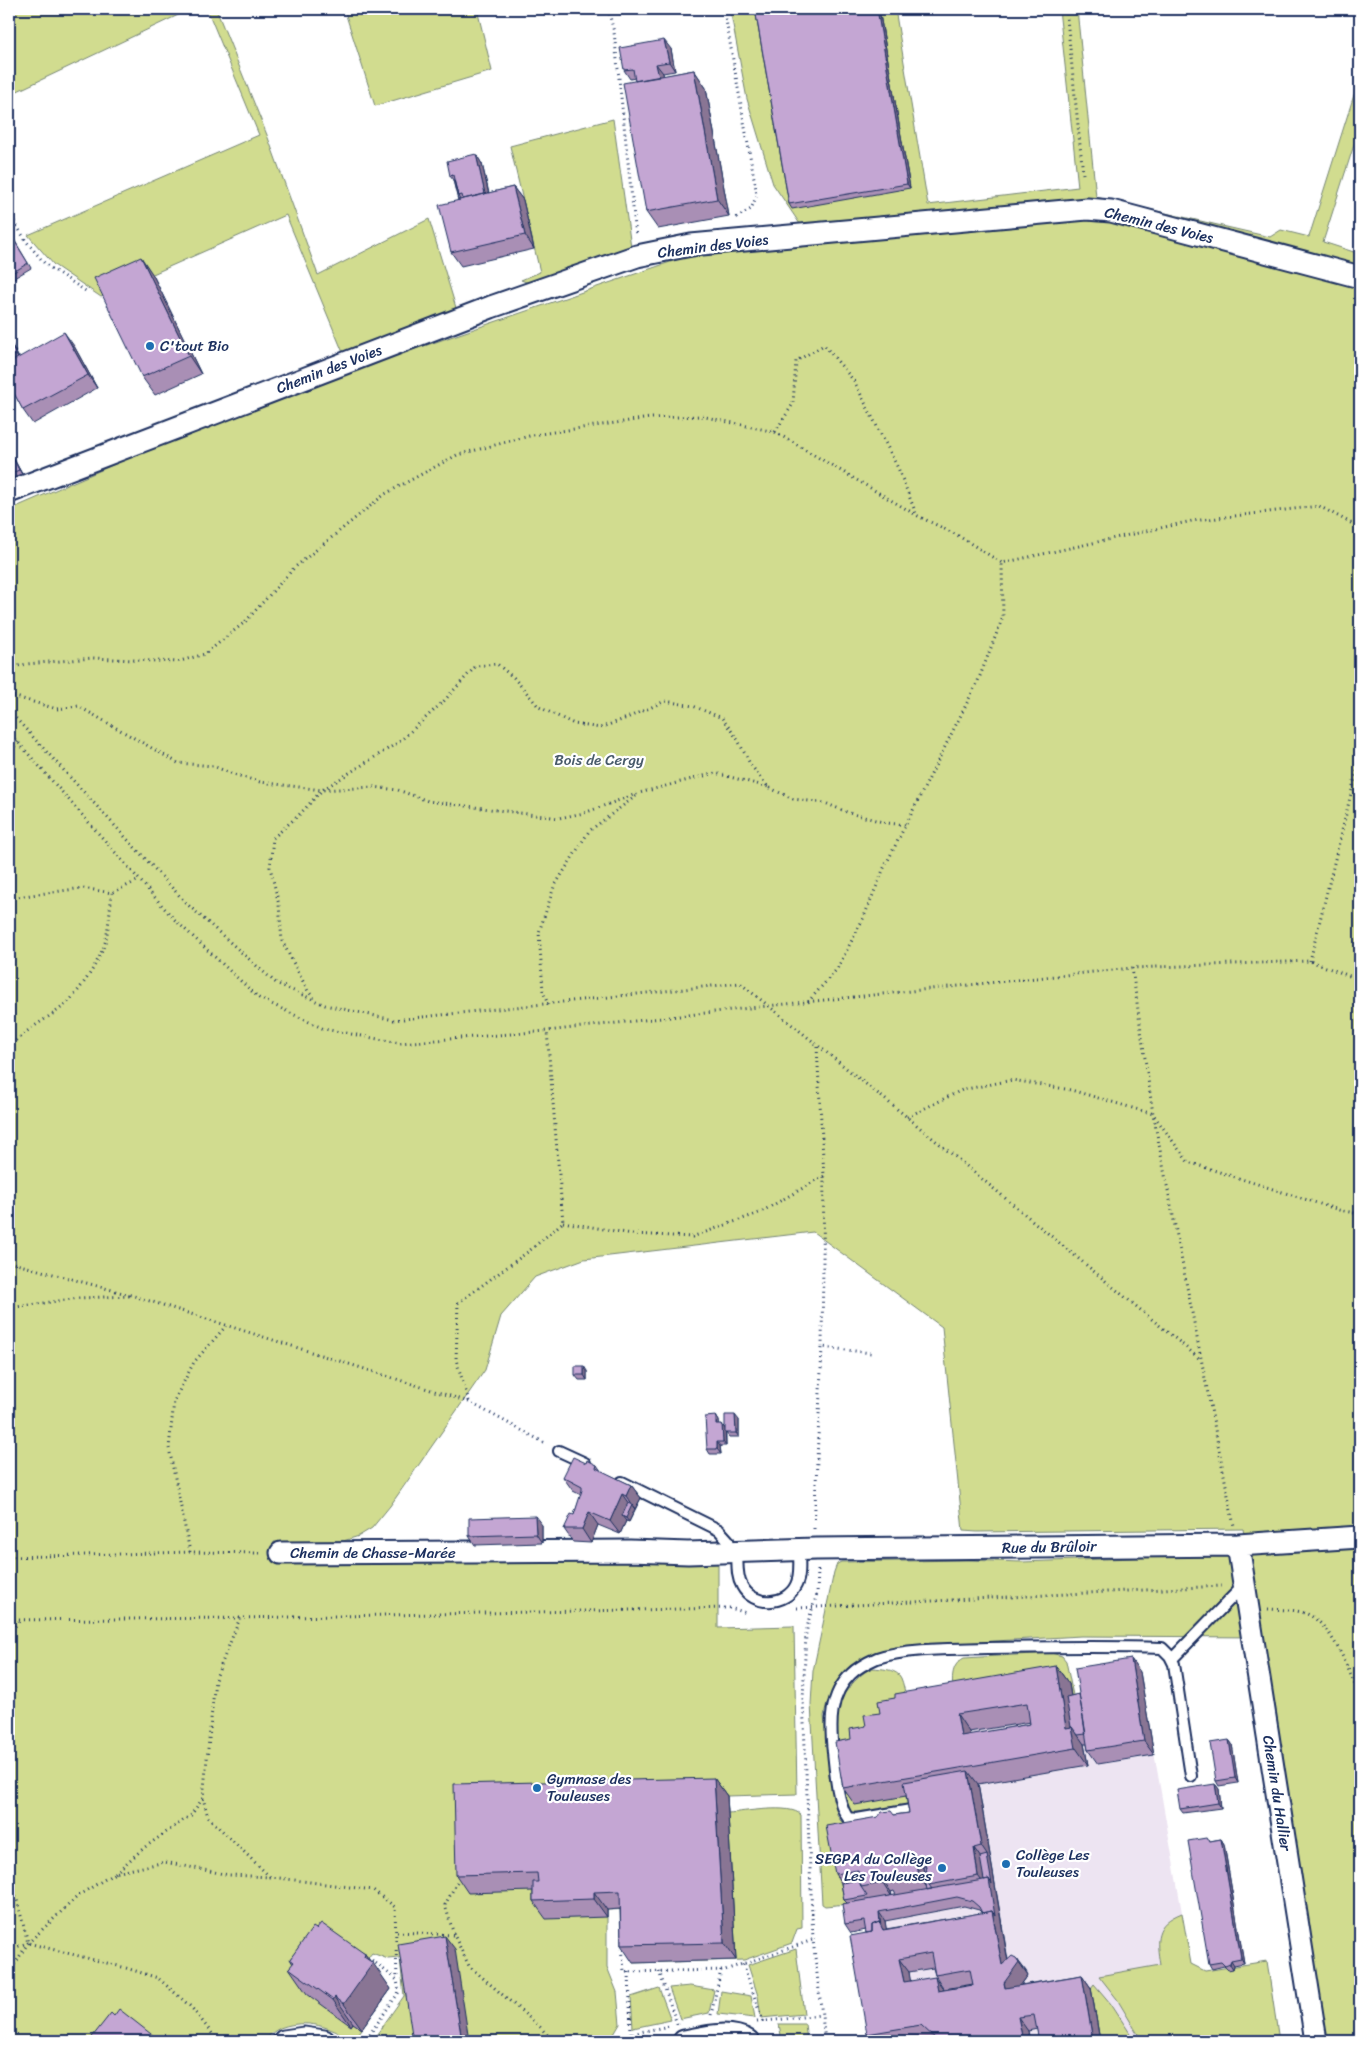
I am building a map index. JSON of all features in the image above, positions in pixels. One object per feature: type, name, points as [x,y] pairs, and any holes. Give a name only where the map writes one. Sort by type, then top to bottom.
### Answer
[{"type":"street","name":"Chemin des Voies","points":[[9,492],[491,307],[637,256],[691,245],[1087,209],[1111,211],[1360,276]]},
{"type":"street","name":"Rue du Brûloir","points":[[734,1552],[1238,1545],[1360,1537]]},
{"type":"street","name":"Chemin du Hallier","points":[[1238,1545],[1316,2041]]},
{"type":"street","name":"Chemin de Chasse-Marée","points":[[281,1553],[734,1552]]},
{"type":"street","points":[[681,2033],[727,2035],[740,2037],[748,2041]]},
{"type":"street","points":[[284,2041],[304,2038],[324,2041]]},
{"type":"lane","points":[[559,1450],[594,1468]]},
{"type":"lane","points":[[612,1477],[719,1530],[728,1540],[734,1552],[738,1578],[742,1587],[749,1595],[759,1600],[770,1602],[789,1594],[796,1585],[808,1550]]},
{"type":"lane","points":[[1172,1659],[1244,1585]]},
{"type":"lane","points":[[911,1810],[857,1819],[848,1818],[844,1812],[835,1764],[831,1717],[840,1689],[850,1675],[859,1667],[878,1658],[908,1653],[958,1649],[1102,1646],[1162,1648],[1172,1659],[1191,1776]]},
{"type":"path","points":[[608,9],[614,32],[637,256]]},
{"type":"path","points":[[724,9],[757,195],[751,209],[732,221]]},
{"type":"path","points":[[1066,9],[1083,174]]},
{"type":"path","points":[[9,213],[26,241],[46,265],[87,292]]},
{"type":"path","points":[[775,432],[793,404],[796,361],[824,345],[854,381],[898,468],[918,516]]},
{"type":"path","points":[[9,668],[27,664],[93,658],[177,662],[205,654],[245,622],[294,568],[385,494],[457,455],[533,435],[650,418],[701,416],[775,432],[918,516],[957,535],[1002,564],[1192,521],[1319,506],[1360,528]]},
{"type":"path","points":[[808,1002],[837,970],[863,919],[884,868],[937,759],[978,681],[1003,617],[1002,564]]},
{"type":"path","points":[[316,1000],[308,991],[282,941],[279,905],[270,867],[272,838],[301,813],[322,790],[399,742],[443,702],[476,666],[497,664],[514,678],[539,706],[574,724],[600,728],[664,701],[693,706],[722,718],[738,740],[750,764],[768,787]]},
{"type":"path","points":[[9,695],[57,709],[78,706],[178,763],[213,766],[260,782],[322,790],[374,787],[398,790],[428,801],[559,818],[584,813],[640,793],[715,773],[768,787],[793,799],[825,803],[849,813],[887,823],[906,825]]},
{"type":"path","points":[[9,711],[187,904],[276,983],[325,1004],[394,1020],[740,983],[907,1117],[1200,1359]]},
{"type":"path","points":[[9,732],[174,919],[259,998],[324,1029],[400,1043],[547,1031],[1132,968],[1310,961],[1360,980]]},
{"type":"path","points":[[9,755],[18,742]]},
{"type":"path","points":[[1310,961],[1360,757]]},
{"type":"path","points":[[548,1005],[543,991],[539,932],[554,887],[588,831],[640,793]]},
{"type":"path","points":[[9,898],[83,888],[112,893],[140,880]]},
{"type":"path","points":[[9,1048],[40,1020],[66,1004],[86,981],[106,941],[112,893]]},
{"type":"path","points":[[1132,968],[1153,1114],[1238,1545]]},
{"type":"path","points":[[547,1031],[563,1222]]},
{"type":"path","points":[[817,1046],[824,1176],[822,1347],[814,1529],[808,1550],[819,1579],[817,1594],[812,1606],[806,1634],[803,1699],[812,1940],[825,2041]]},
{"type":"path","points":[[907,1117],[962,1090],[1012,1080],[1071,1090],[1153,1114],[1188,1162],[1339,1210],[1360,1214]]},
{"type":"path","points":[[563,1222],[632,1234],[692,1236],[758,1214],[824,1176]]},
{"type":"path","points":[[469,1402],[456,1360],[458,1303],[529,1251],[563,1222]]},
{"type":"path","points":[[9,1262],[134,1296],[469,1402],[559,1450]]},
{"type":"path","points":[[9,1308],[79,1298],[134,1296]]},
{"type":"path","points":[[190,1552],[169,1448],[174,1401],[194,1362],[226,1326]]},
{"type":"path","points":[[822,1347],[871,1353]]},
{"type":"path","name":"Chemin de Chasse-Marée","points":[[9,1558],[190,1552],[281,1553]]},
{"type":"path","points":[[792,1609],[812,1606],[1244,1585]]},
{"type":"path","points":[[1248,1607],[1306,1613],[1317,1620],[1331,1635],[1360,1697]]},
{"type":"path","points":[[9,1620],[240,1618],[730,1608],[750,1614]]},
{"type":"path","points":[[240,1618],[215,1680],[203,1798],[208,1817],[271,1877]]},
{"type":"path","points":[[9,1634],[20,1619]]},
{"type":"path","points":[[9,1973],[28,1943],[79,1895],[115,1874],[145,1847],[191,1815],[203,1798]]},
{"type":"path","points":[[115,1874],[165,1862],[230,1875],[271,1877],[373,1890],[396,1907],[397,1980],[399,1992],[365,2041]]},
{"type":"path","points":[[9,1877],[15,1892],[28,1943]]},
{"type":"path","points":[[457,1882],[445,1905],[454,1935],[469,1966],[540,2027],[553,2041]]},
{"type":"path","points":[[397,1932],[454,1935]]},
{"type":"path","points":[[622,1934],[624,1972],[721,1970],[812,1940]]},
{"type":"path","points":[[9,1950],[28,1943],[101,1961],[158,1978],[191,2007],[218,2041]]},
{"type":"path","points":[[362,1952],[397,1980]]},
{"type":"path","points":[[743,1964],[763,2022]]},
{"type":"path","points":[[710,2018],[721,1970]]},
{"type":"path","points":[[659,1971],[681,2033]]},
{"type":"path","points":[[629,1972],[631,2034]]},
{"type":"shaded area","name":"Collège Les Touleuses","points":[[1140,1672],[1191,1964],[1205,1971],[1267,1961],[1279,2041],[933,2041],[931,2039],[914,2041],[870,1930],[851,1933],[847,1904],[900,1824],[913,1795],[848,1760],[1069,1684],[1072,1705],[1088,1703],[1084,1682]]},
{"type":"green space","points":[[9,9],[191,9],[9,95]]},
{"type":"green space","points":[[207,9],[216,9],[267,135],[318,275],[429,219],[457,311],[344,355],[286,215],[101,297],[54,265],[28,235],[259,135]]},
{"type":"green space","points":[[344,9],[477,9],[492,71],[375,106]]},
{"type":"green space","points":[[730,9],[758,9],[910,188],[879,9],[895,9],[928,205],[1078,187],[1059,9],[1077,9],[1096,197],[1270,237],[1281,230],[1309,237],[1360,76],[1360,126],[1323,242],[1360,254],[1360,270],[1100,202],[804,230],[773,184],[747,99]]},
{"type":"green space","points":[[613,119],[632,254],[534,285],[521,280],[540,272],[510,146]]},
{"type":"green space","name":"Bois de Cergy","points":[[1072,209],[1360,281],[1360,2041],[1327,2041],[1260,1637],[1081,1636],[926,1645],[846,1673],[827,1703],[824,1716],[828,1759],[837,1814],[844,1824],[847,1904],[825,1906],[822,1904],[811,1704],[813,1671],[837,1564],[841,1562],[967,1560],[1022,1562],[1247,1554],[1243,1529],[963,1531],[942,1327],[813,1232],[584,1259],[535,1277],[501,1316],[485,1370],[390,1506],[372,1528],[359,1536],[337,1543],[274,1542],[272,1562],[718,1560],[718,1628],[794,1626],[797,1794],[727,1796],[728,1813],[788,1809],[796,1811],[801,1815],[802,1928],[797,1929],[792,1943],[744,1960],[633,1963],[632,1909],[607,1910],[607,1967],[617,1992],[620,2024],[610,2041],[372,2041],[404,1996],[400,1958],[388,1959],[372,1953],[362,1965],[353,2023],[362,2029],[353,2041],[318,2025],[300,2024],[280,2028],[264,2040],[257,2042],[222,2041],[220,2039],[213,2041],[9,2041],[9,510],[251,405],[682,258]]},
{"type":"green space","points":[[1051,1653],[1062,1656],[1066,1661],[1075,1705],[1072,1706],[1068,1684],[953,1691],[955,1668],[964,1658]]},
{"type":"green space","points":[[873,1668],[894,1672],[899,1675],[903,1683],[908,1715],[915,1803],[851,1813],[848,1810],[839,1759],[836,1731],[837,1710],[843,1696],[852,1684]]},
{"type":"green space","points":[[1182,1913],[1191,1964],[1205,1971],[1267,1961],[1279,2041],[1142,2041],[1117,1999],[1099,1976],[1160,1965],[1159,1933],[1166,1922]]},
{"type":"green space","points":[[796,1949],[804,2014],[761,2018],[758,1996],[748,1965]]},
{"type":"green space","points":[[1094,1984],[1111,2004],[1135,2041],[1100,2041],[1091,1988]]},
{"type":"green space","points":[[690,1986],[714,1990],[709,2013],[680,2019],[669,1988]]},
{"type":"green space","points":[[659,1988],[671,2020],[633,2028],[631,1997]]},
{"type":"green space","points":[[721,1991],[751,1996],[755,2018],[718,2014]]},
{"type":"green space","points":[[779,2024],[805,2024],[807,2041],[782,2041]]},
{"type":"building","points":[[755,9],[877,9],[907,184],[789,204]]},
{"type":"building","points":[[664,40],[669,62],[656,64],[659,77],[635,81],[633,69],[624,70],[620,48]]},
{"type":"building","points":[[694,70],[717,199],[646,212],[623,83]]},
{"type":"building","points":[[476,154],[485,194],[463,199],[462,195],[458,196],[453,175],[450,176],[447,161]]},
{"type":"building","points":[[454,180],[460,200],[458,200]]},
{"type":"building","points":[[513,187],[525,235],[451,252],[439,205]]},
{"type":"building","points":[[9,232],[28,263],[9,275]]},
{"type":"building","points":[[141,257],[189,356],[142,377],[94,278]]},
{"type":"building","points":[[64,332],[88,375],[23,410],[9,384],[9,363]]},
{"type":"building","points":[[9,342],[16,355],[9,358]]},
{"type":"building","points":[[14,460],[19,470],[9,474],[9,462]]},
{"type":"building","points":[[575,1366],[584,1366],[584,1375],[575,1375]]},
{"type":"building","points":[[725,1415],[735,1415],[736,1433],[725,1433]]},
{"type":"building","points":[[716,1416],[716,1424],[722,1424],[723,1442],[717,1442],[717,1449],[707,1449],[705,1417]]},
{"type":"building","points":[[573,1457],[586,1463],[587,1460],[597,1465],[596,1468],[631,1485],[626,1496],[622,1494],[610,1521],[589,1512],[582,1529],[564,1529],[571,1514],[574,1515],[582,1490],[582,1487],[563,1477]]},
{"type":"building","points":[[628,1503],[632,1505],[626,1518],[622,1516]]},
{"type":"building","points":[[535,1516],[536,1534],[469,1536],[469,1518]]},
{"type":"building","points":[[1131,1659],[1144,1741],[1088,1750],[1075,1668]]},
{"type":"building","points":[[1056,1666],[1066,1728],[1072,1727],[1076,1748],[843,1788],[835,1742],[851,1739],[850,1729],[866,1726],[864,1715],[880,1713],[878,1701],[895,1698],[895,1694]],"holes":[[[1027,1703],[1030,1724],[961,1736],[957,1714]]]},
{"type":"building","points":[[1079,1694],[1086,1734],[1078,1735],[1071,1727],[1066,1697]]},
{"type":"building","points":[[1229,1740],[1235,1778],[1216,1781],[1210,1743]]},
{"type":"building","points":[[968,1771],[981,1846],[974,1848],[978,1876],[929,1885],[924,1856],[916,1857],[919,1877],[888,1882],[887,1877],[882,1878],[883,1883],[861,1887],[858,1870],[835,1874],[826,1826],[878,1817],[882,1812],[891,1811],[894,1815],[909,1813],[904,1782]]},
{"type":"building","points":[[714,1778],[724,1943],[621,1945],[620,1891],[594,1892],[594,1899],[533,1901],[533,1882],[538,1882],[537,1873],[456,1875],[454,1784]]},
{"type":"building","points":[[1215,1784],[1218,1803],[1180,1809],[1177,1790]]},
{"type":"building","points":[[1206,1838],[1210,1841],[1221,1839],[1241,1958],[1231,1960],[1230,1964],[1225,1966],[1221,1962],[1209,1964],[1188,1841]]},
{"type":"building","points":[[987,1855],[992,1884],[989,1879],[984,1880],[980,1857]]},
{"type":"building","points":[[923,1866],[925,1866],[929,1885],[932,1889],[927,1890]]},
{"type":"building","points":[[989,1879],[995,1916],[992,1911],[982,1913],[979,1907],[972,1901],[957,1897],[879,1912],[880,1924],[879,1922],[872,1925],[872,1932],[866,1933],[864,1921],[845,1924],[842,1904]]},
{"type":"building","points":[[859,1880],[867,1896],[844,1900],[841,1883]]},
{"type":"building","points":[[992,1911],[1002,1965],[1012,1956],[1019,1962],[1004,1983],[1005,1988],[1082,1975],[1093,2041],[1039,2041],[1034,2015],[1018,2017],[1023,2041],[938,2041],[921,2025],[867,2034],[850,1936],[872,1932],[872,1925],[879,1922],[883,1930]],"holes":[[[931,1953],[935,1975],[970,1969],[973,1985],[938,1991],[935,1977],[904,1982],[899,1959]]]},
{"type":"building","points":[[321,1923],[365,1954],[364,1957],[373,1963],[344,2004],[335,1997],[333,2000],[289,1968],[294,1962],[290,1959],[313,1927],[316,1929]]},
{"type":"building","points":[[445,1936],[462,2041],[413,2041],[398,1944]]},
{"type":"building","points":[[119,2009],[160,2041],[89,2041],[111,2013],[114,2016]]},
{"type":"place","name":"C'tout Bio","points":[[150,346]]},
{"type":"place","name":"Gymnase des Touleuses","points":[[537,1788]]},
{"type":"place","name":"Collège Les Touleuses","points":[[1006,1864]]},
{"type":"place","name":"SEGPA du Collège Les Touleuses","points":[[942,1868]]}]
